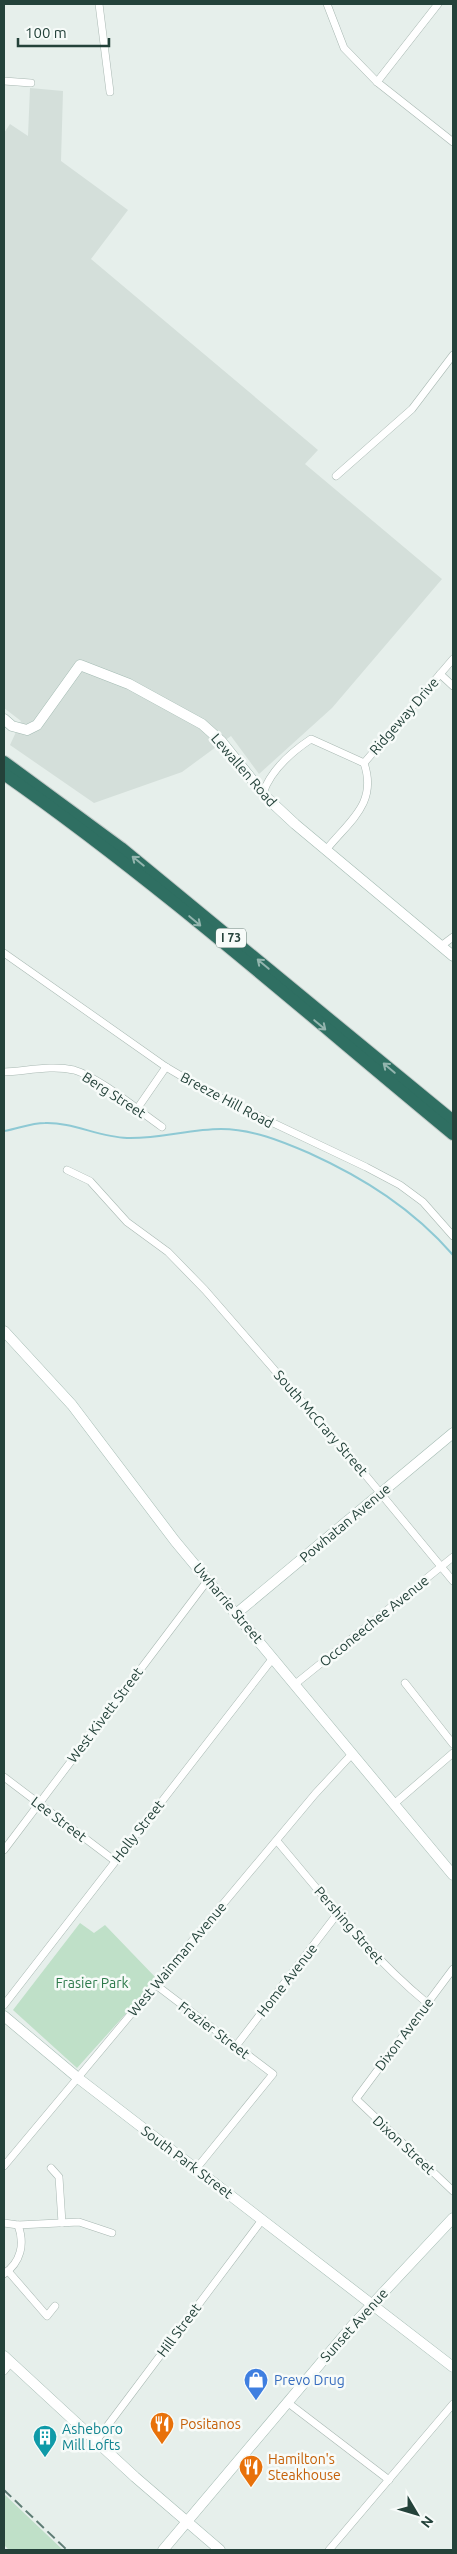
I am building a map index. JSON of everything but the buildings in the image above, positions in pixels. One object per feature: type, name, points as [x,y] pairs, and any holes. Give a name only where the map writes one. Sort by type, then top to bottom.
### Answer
[{"type":"highway","name":"I 73","points":[[4,762],[121,848],[453,1121]]},
{"type":"highway","name":"I 73","points":[[4,774],[66,818],[166,897],[453,1134]]},
{"type":"street","points":[[99,4],[110,92]]},
{"type":"street","points":[[327,4],[344,48],[377,82],[453,142]]},
{"type":"street","points":[[377,82],[438,4]]},
{"type":"street","points":[[4,81],[31,84]]},
{"type":"street","points":[[336,476],[412,409],[453,355]]},
{"type":"street","name":"Ridgeway Drive","points":[[326,850],[367,800],[368,785],[364,763],[453,659]]},
{"type":"street","name":"Lewallen Road","points":[[4,719],[12,726],[27,730],[37,725],[80,665],[129,684],[202,724],[222,741],[263,793],[326,850],[453,956]]},
{"type":"street","points":[[440,674],[453,686]]},
{"type":"street","points":[[263,793],[266,783],[276,769],[310,739],[364,763]]},
{"type":"street","points":[[441,946],[453,936]]},
{"type":"street","name":"Breeze Hill Road","points":[[4,953],[166,1067],[230,1104],[362,1164],[400,1185],[424,1202],[453,1236]]},
{"type":"street","points":[[137,1109],[166,1067]]},
{"type":"street","name":"Berg Street","points":[[4,1072],[57,1068],[76,1071],[162,1127]]},
{"type":"street","name":"South McCrary Street","points":[[67,1170],[90,1181],[127,1222],[168,1252],[205,1290],[381,1494],[453,1581]]},
{"type":"street","name":"Uwharrie Street","points":[[4,1331],[72,1405],[130,1479],[152,1511],[237,1613],[294,1686],[453,1875]]},
{"type":"street","name":"Powhatan Avenue","points":[[237,1613],[453,1434]]},
{"type":"street","name":"Occoneechee Avenue","points":[[294,1686],[453,1557]]},
{"type":"street","name":"West Kivett Street","points":[[4,1850],[208,1580]]},
{"type":"street","name":"Holly Street","points":[[4,2005],[273,1658]]},
{"type":"street","points":[[405,1683],[453,1744]]},
{"type":"street","points":[[394,1804],[453,1753]]},
{"type":"street","name":"West Wainman Avenue","points":[[4,2166],[352,1754]]},
{"type":"street","name":"Lee Street","points":[[4,1777],[115,1861]]},
{"type":"street","name":"Pershing Street","points":[[277,1841],[390,1971],[427,2003]]},
{"type":"street","name":"Home Avenue","points":[[236,2046],[338,1913]]},
{"type":"street","name":"Dixon Avenue","points":[[356,2099],[453,1969]]},
{"type":"street","name":"Frazier Street","points":[[156,1986],[273,2074],[196,2169]]},
{"type":"street","name":"South Park Street","points":[[4,2016],[78,2078],[453,2367]]},
{"type":"street","name":"Dixon Street","points":[[356,2099],[453,2190]]},
{"type":"street","points":[[51,2168],[59,2178],[62,2222]]},
{"type":"street","name":"Sunset Avenue","points":[[163,2550],[372,2304],[453,2218]]},
{"type":"street","name":"Hill Street","points":[[96,2440],[262,2220]]},
{"type":"street","points":[[4,2223],[18,2225],[79,2222],[112,2233]]},
{"type":"street","points":[[18,2225],[21,2251],[6,2272],[47,2316],[55,2306]]},
{"type":"street","points":[[4,2371],[8,2359],[220,2550]]},
{"type":"street","points":[[287,2402],[389,2480]]},
{"type":"street","points":[[329,2550],[453,2404]]},
{"type":"shaded area","points":[[30,88],[63,91],[61,161],[128,210],[91,259],[318,450],[305,464],[442,579],[332,708],[259,774],[231,736],[182,772],[94,803],[10,745],[21,721],[4,708],[4,133],[10,124],[28,136]]},
{"type":"green space","name":"Frasier Park","points":[[80,1923],[94,1933],[105,1925],[157,1979],[77,2068],[13,2010]]},
{"type":"green space","points":[[4,2494],[63,2550],[9,2550],[4,2545]]},
{"type":"waterway","points":[[4,1131],[34,1124],[55,1123],[127,1138],[221,1129],[255,1133],[309,1153],[368,1184],[387,1196],[421,1223],[453,1255]]},
{"type":"railway","points":[[4,2490],[67,2550]]},
{"type":"place","name":"Prevo Drug","points":[[256,2401]]},
{"type":"place","name":"Positanos","points":[[162,2445]]},
{"type":"place","name":"Asheboro Mill Lofts","points":[[45,2458]]},
{"type":"place","name":"Hamilton's Steakhouse","points":[[251,2488]]}]
